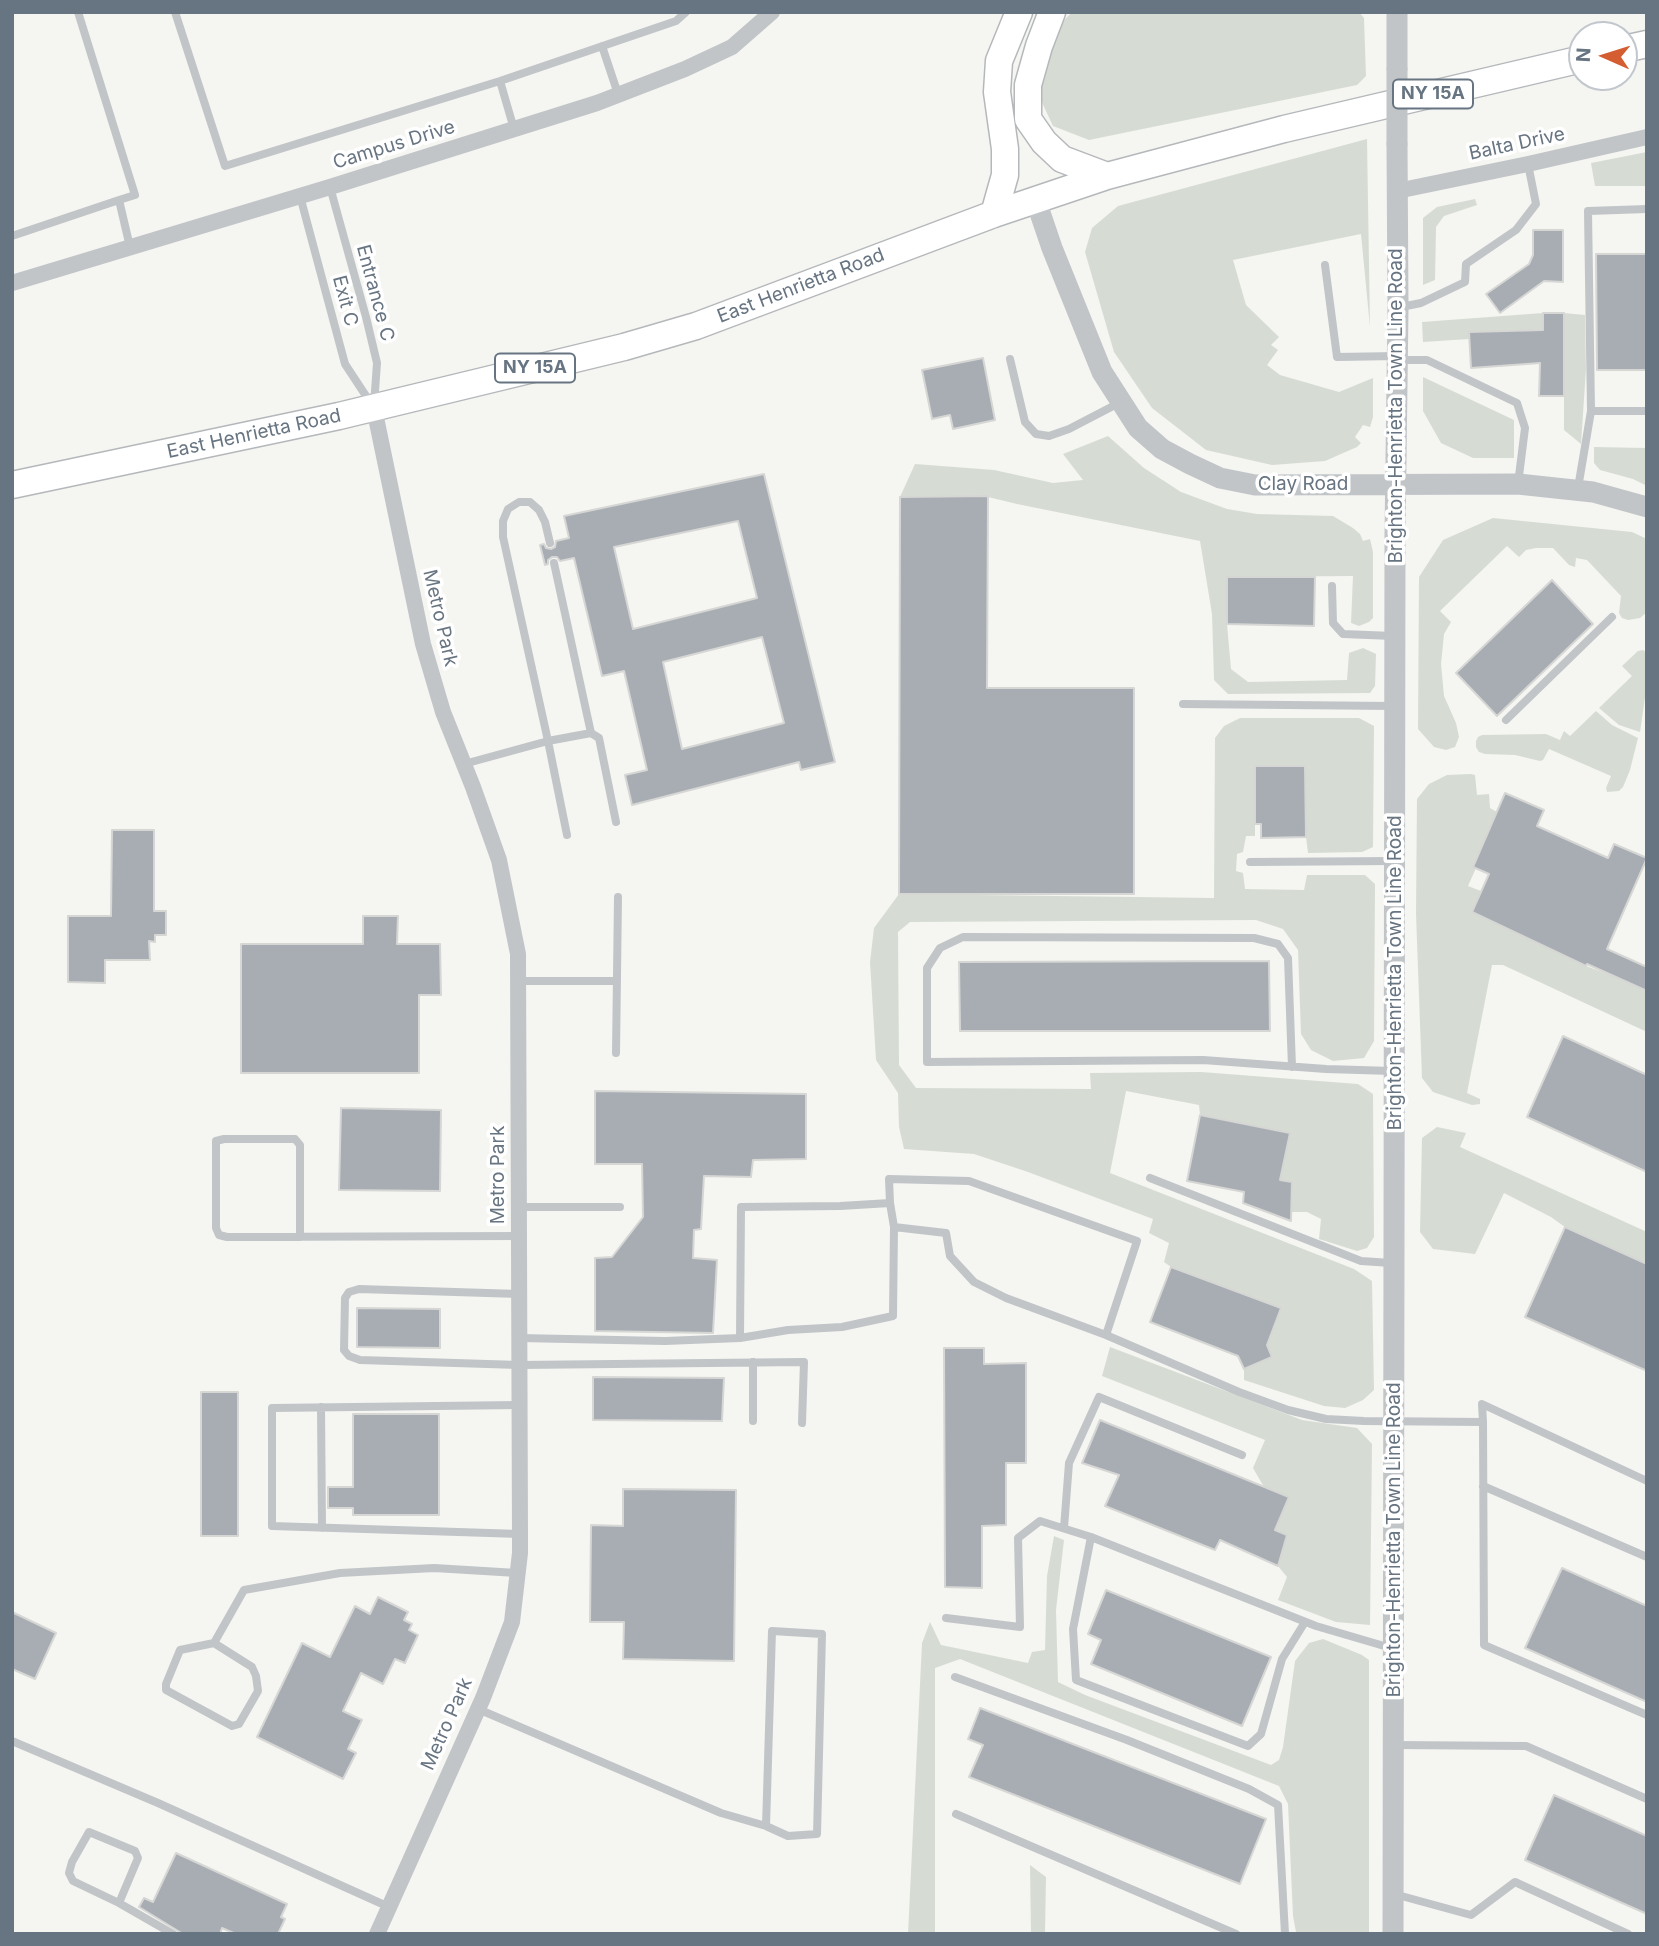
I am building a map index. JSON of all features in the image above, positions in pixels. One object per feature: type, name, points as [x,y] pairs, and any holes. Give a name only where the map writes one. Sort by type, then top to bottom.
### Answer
[{"type":"main road","points":[[994,214],[1006,175],[998,92],[999,61],[1019,12]]},
{"type":"main road","points":[[1052,12],[1028,85],[1028,118],[1044,142],[1062,159],[1107,176]]},
{"type":"main road","name":"East Henrietta Road","points":[[12,485],[373,408],[624,347],[696,326],[994,214],[1107,176],[1284,129],[1568,62]]},
{"type":"street","name":"Campus Drive","points":[[12,283],[330,187],[618,94],[685,69],[732,47],[772,12]]},
{"type":"street","name":"Brighton-Henrietta Town Line Road","points":[[1393,1934],[1397,12]]},
{"type":"street","name":"Balta Drive","points":[[1396,191],[1647,137]]},
{"type":"street","name":"Clay Road","points":[[1036,201],[1102,372],[1138,428],[1161,449],[1220,478],[1255,485],[1518,484],[1593,492],[1647,507]]},
{"type":"street","name":"Metro Park","points":[[373,408],[423,643],[443,712],[499,860],[518,954],[519,981],[520,1534],[512,1622],[478,1709],[377,1934]]},
{"type":"lane","points":[[12,236],[135,195],[78,12]]},
{"type":"lane","points":[[175,12],[225,166],[500,81],[676,21],[686,12]]},
{"type":"lane","points":[[603,46],[618,94]]},
{"type":"lane","points":[[500,81],[514,129]]},
{"type":"lane","points":[[1398,307],[1421,303],[1465,282],[1466,264],[1516,230],[1536,204],[1528,164]]},
{"type":"lane","name":"Entrance C","points":[[330,187],[377,363],[373,408]]},
{"type":"lane","name":"Exit C","points":[[300,196],[345,364],[373,408]]},
{"type":"lane","points":[[119,200],[130,247]]},
{"type":"lane","points":[[1578,491],[1591,411],[1588,211],[1647,209]]},
{"type":"lane","points":[[1325,265],[1337,357],[1427,360],[1517,403],[1525,428],[1518,484]]},
{"type":"lane","points":[[1010,359],[1025,422],[1036,434],[1048,436],[1069,429],[1121,402]]},
{"type":"lane","points":[[1591,411],[1647,411]]},
{"type":"lane","points":[[550,543],[545,522],[539,510],[530,502],[519,502],[508,509],[503,521],[503,537],[567,835]]},
{"type":"lane","points":[[554,563],[591,733]]},
{"type":"lane","points":[[1332,586],[1333,623],[1343,634],[1396,636]]},
{"type":"lane","points":[[1506,720],[1612,617]]},
{"type":"lane","points":[[1183,704],[1395,706]]},
{"type":"lane","points":[[464,764],[548,741],[591,733],[599,738],[616,822]]},
{"type":"lane","points":[[1250,862],[1395,862]]},
{"type":"lane","points":[[616,1053],[618,897]]},
{"type":"lane","points":[[1292,1067],[1288,958],[1278,944],[1254,938],[963,937],[940,948],[927,968],[927,1062],[1203,1060],[1292,1067],[1395,1071]]},
{"type":"lane","points":[[519,981],[617,981]]},
{"type":"lane","points":[[300,1237],[300,1145],[295,1139],[216,1141],[216,1228],[219,1235],[228,1237],[300,1237],[519,1236]]},
{"type":"lane","points":[[1150,1178],[1361,1261],[1394,1263]]},
{"type":"lane","points":[[519,1338],[665,1342],[740,1338],[788,1329],[842,1327],[894,1316],[894,1227],[890,1180],[969,1181],[1137,1241],[1106,1335]]},
{"type":"lane","points":[[740,1338],[741,1207],[890,1203]]},
{"type":"lane","points":[[519,1207],[620,1207]]},
{"type":"lane","points":[[894,1227],[946,1233],[950,1256],[974,1282],[1006,1298],[1106,1335],[1288,1410],[1326,1419],[1483,1422]]},
{"type":"lane","points":[[519,1294],[359,1289],[349,1292],[345,1298],[344,1350],[349,1356],[360,1360],[519,1364],[804,1362],[802,1423]]},
{"type":"lane","points":[[752,1362],[753,1422]]},
{"type":"lane","points":[[1064,1528],[1069,1464],[1099,1397],[1242,1455]]},
{"type":"lane","points":[[1647,1481],[1482,1404],[1484,1645],[1647,1715]]},
{"type":"lane","points":[[519,1405],[272,1408],[272,1526],[520,1534]]},
{"type":"lane","points":[[321,1407],[322,1528]]},
{"type":"lane","points":[[1483,1486],[1647,1557]]},
{"type":"lane","points":[[946,1618],[1020,1627],[1018,1538],[1040,1521],[1091,1537],[1305,1622],[1394,1649]]},
{"type":"lane","points":[[1091,1537],[1073,1629],[1076,1680],[1248,1746],[1261,1734],[1283,1659],[1305,1622]]},
{"type":"lane","points":[[214,1643],[252,1667],[256,1676],[258,1691],[239,1724],[232,1726],[166,1690],[166,1684],[180,1650],[214,1643],[244,1590],[353,1572],[434,1568],[517,1573]]},
{"type":"lane","points":[[478,1709],[721,1813],[766,1826],[788,1836],[817,1834],[822,1634],[772,1630],[766,1826]]},
{"type":"lane","points":[[955,1677],[1127,1740],[1250,1789],[1278,1805],[1285,1934]]},
{"type":"lane","points":[[12,1741],[389,1907]]},
{"type":"lane","points":[[1394,1745],[1526,1746],[1647,1799]]},
{"type":"lane","points":[[956,1814],[1236,1934]]},
{"type":"lane","points":[[119,1903],[138,1858],[135,1851],[89,1832],[72,1862],[69,1873],[73,1881],[119,1903],[173,1934]]},
{"type":"lane","points":[[1393,1894],[1471,1915],[1515,1882],[1628,1934]]},
{"type":"shaded area","points":[[1072,12],[1359,12],[1364,18],[1366,76],[1357,85],[1089,140],[1053,126],[1039,96],[1056,29]]},
{"type":"shaded area","points":[[1367,139],[1370,327],[1361,234],[1233,260],[1246,305],[1279,337],[1271,345],[1278,350],[1267,365],[1280,375],[1339,392],[1373,378],[1373,417],[1370,427],[1363,425],[1355,437],[1361,443],[1357,447],[1325,461],[1272,465],[1206,450],[1152,408],[1114,352],[1085,252],[1092,228],[1118,206]]},
{"type":"shaded area","points":[[1647,152],[1647,186],[1595,186],[1591,163]]},
{"type":"shaded area","points":[[1475,199],[1477,205],[1444,216],[1436,227],[1435,280],[1423,285],[1423,218],[1437,207]]},
{"type":"shaded area","points":[[1543,313],[1543,330],[1470,332],[1469,339],[1423,342],[1422,322]]},
{"type":"shaded area","points":[[1564,313],[1585,315],[1586,369],[1581,444],[1564,430]]},
{"type":"shaded area","points":[[1423,377],[1514,420],[1514,458],[1473,458],[1441,443],[1423,411]]},
{"type":"shaded area","points":[[1108,436],[1144,468],[1181,492],[1227,509],[1257,514],[1333,516],[1353,528],[1363,541],[1370,539],[1373,552],[1373,618],[1369,622],[1359,626],[1351,623],[1353,576],[1228,577],[1227,624],[1231,669],[1248,682],[1347,680],[1349,653],[1363,648],[1376,654],[1375,686],[1370,693],[1228,694],[1214,680],[1212,614],[1200,541],[988,497],[900,497],[915,464],[994,470],[1053,483],[1083,480],[1063,454]]},
{"type":"shaded area","points":[[1594,447],[1647,448],[1647,486],[1633,479],[1600,470],[1594,463]]},
{"type":"shaded area","points":[[1493,518],[1632,532],[1647,539],[1647,612],[1640,618],[1622,618],[1619,613],[1621,596],[1587,560],[1576,558],[1575,567],[1569,565],[1553,548],[1526,550],[1519,557],[1507,546],[1440,611],[1451,622],[1444,634],[1441,664],[1444,696],[1459,737],[1455,747],[1446,750],[1434,747],[1418,729],[1419,577],[1443,540]]},
{"type":"shaded area","points":[[1638,651],[1647,653],[1647,684],[1640,732],[1619,725],[1599,708],[1632,676],[1622,666]]},
{"type":"shaded area","points":[[1596,711],[1612,725],[1638,738],[1630,770],[1619,791],[1607,792],[1611,776],[1549,749],[1540,761],[1515,755],[1485,754],[1479,752],[1476,747],[1478,737],[1482,735],[1546,734],[1560,740],[1564,731],[1570,736]]},
{"type":"shaded area","points":[[1240,718],[1359,718],[1374,726],[1373,847],[1362,852],[1308,853],[1305,766],[1255,766],[1255,836],[1246,836],[1243,852],[1237,854],[1236,871],[1243,873],[1245,889],[1304,890],[1307,875],[1365,875],[1375,884],[1374,1041],[1364,1058],[1333,1061],[1311,1050],[1301,1034],[1298,950],[1283,929],[1256,920],[910,922],[898,932],[899,1065],[916,1088],[1091,1089],[1090,1073],[1201,1072],[1358,1084],[1373,1094],[1374,1237],[1367,1248],[1357,1251],[1319,1239],[1321,1219],[1307,1212],[1291,1212],[1292,1183],[1280,1180],[1290,1133],[1200,1115],[1199,1105],[1126,1091],[1110,1173],[1354,1269],[1372,1281],[1374,1390],[1363,1400],[1345,1408],[1324,1406],[1244,1380],[1244,1369],[1272,1357],[1267,1345],[1281,1308],[1171,1267],[1164,1262],[1169,1243],[1149,1233],[1153,1219],[974,1154],[904,1149],[899,1127],[898,1093],[876,1060],[870,962],[874,928],[899,894],[1214,898],[1215,738],[1224,726]]},
{"type":"shaded area","points":[[1447,775],[1475,775],[1477,795],[1489,794],[1490,808],[1497,812],[1473,866],[1476,868],[1468,886],[1481,891],[1472,912],[1586,966],[1647,991],[1647,1032],[1503,965],[1492,965],[1467,1093],[1480,1099],[1480,1104],[1472,1105],[1433,1092],[1422,1078],[1416,914],[1417,799],[1429,784]]},
{"type":"shaded area","points":[[1437,1127],[1466,1133],[1460,1147],[1647,1232],[1647,1264],[1565,1227],[1504,1193],[1475,1254],[1433,1249],[1420,1232],[1422,1138]]},
{"type":"shaded area","points":[[1110,1347],[1302,1420],[1357,1428],[1372,1444],[1370,1625],[1336,1622],[1278,1600],[1287,1577],[1278,1566],[1275,1530],[1264,1487],[1253,1468],[1265,1440],[1102,1376]]},
{"type":"shaded area","points":[[1054,1536],[1064,1540],[1056,1610],[1058,1682],[1085,1695],[1271,1765],[1279,1760],[1283,1747],[1295,1661],[1309,1643],[1323,1639],[1369,1660],[1369,1934],[1296,1932],[1288,1804],[1279,1786],[960,1659],[935,1668],[935,1934],[908,1934],[922,1643],[930,1622],[941,1645],[1028,1663],[1032,1652],[1045,1650],[1047,1576]]},
{"type":"shaded area","points":[[1030,1865],[1046,1877],[1045,1934],[1031,1934]]},
{"type":"building","points":[[1533,230],[1563,230],[1563,282],[1544,281],[1500,313],[1486,294],[1529,264],[1533,255]]},
{"type":"building","points":[[1596,254],[1647,254],[1647,370],[1597,370]]},
{"type":"building","points":[[1543,313],[1564,313],[1564,396],[1539,396],[1540,363],[1471,368],[1469,332],[1543,330]]},
{"type":"building","points":[[983,358],[995,420],[953,429],[950,415],[932,419],[922,370]]},
{"type":"building","points":[[764,474],[835,762],[801,770],[799,762],[632,805],[625,775],[647,770],[624,671],[602,676],[574,558],[560,561],[557,557],[552,557],[545,565],[540,545],[544,544],[551,549],[555,547],[556,541],[569,538],[564,516]],"holes":[[[738,521],[757,598],[633,629],[614,547]],[[762,637],[784,723],[682,749],[663,662]]]},
{"type":"building","points":[[988,496],[987,688],[1134,688],[1134,894],[899,894],[900,497]]},
{"type":"building","points":[[1227,577],[1315,577],[1314,626],[1227,624]]},
{"type":"building","points":[[1552,580],[1593,624],[1497,716],[1456,673]]},
{"type":"building","points":[[1255,766],[1305,766],[1306,837],[1261,838],[1261,824],[1255,824]]},
{"type":"building","points":[[1505,793],[1544,810],[1537,826],[1608,858],[1614,844],[1647,858],[1607,949],[1647,967],[1647,991],[1587,964],[1586,966],[1472,912],[1489,874],[1473,867]]},
{"type":"building","points":[[112,830],[154,830],[154,911],[166,911],[166,935],[155,935],[155,942],[149,941],[150,960],[105,960],[105,983],[68,982],[68,916],[111,916]]},
{"type":"building","points":[[363,916],[398,916],[397,944],[440,944],[441,995],[419,995],[419,1073],[241,1073],[241,944],[363,944]]},
{"type":"building","points":[[1269,961],[1270,1031],[960,1031],[959,962]]},
{"type":"building","points":[[1563,1036],[1647,1075],[1647,1172],[1527,1117]]},
{"type":"building","points":[[595,1091],[806,1094],[806,1159],[753,1160],[751,1177],[704,1176],[701,1229],[694,1230],[693,1258],[717,1260],[713,1333],[595,1331],[595,1258],[612,1257],[643,1217],[642,1164],[595,1164]]},
{"type":"building","points":[[341,1108],[441,1110],[440,1191],[339,1190]]},
{"type":"building","points":[[1200,1115],[1290,1133],[1280,1180],[1292,1182],[1291,1221],[1243,1203],[1244,1192],[1187,1181]]},
{"type":"building","points":[[1565,1227],[1647,1264],[1647,1371],[1525,1317]]},
{"type":"building","points":[[1171,1267],[1281,1308],[1267,1345],[1272,1357],[1244,1369],[1238,1356],[1150,1322]]},
{"type":"building","points":[[357,1308],[440,1309],[440,1348],[357,1347]]},
{"type":"building","points":[[944,1348],[984,1348],[984,1364],[1026,1363],[1026,1463],[1006,1463],[1006,1525],[982,1526],[982,1588],[945,1587]]},
{"type":"building","points":[[593,1377],[724,1378],[722,1421],[593,1420]]},
{"type":"building","points":[[201,1392],[238,1392],[238,1536],[201,1536]]},
{"type":"building","points":[[353,1414],[439,1414],[439,1515],[353,1515],[353,1508],[328,1508],[328,1487],[353,1487]]},
{"type":"building","points":[[1100,1420],[1289,1497],[1275,1530],[1287,1535],[1278,1566],[1220,1540],[1215,1550],[1105,1506],[1119,1475],[1082,1463]]},
{"type":"building","points":[[623,1489],[736,1490],[734,1661],[623,1659],[624,1622],[590,1622],[591,1525],[623,1526]]},
{"type":"building","points":[[1562,1568],[1647,1606],[1647,1702],[1525,1648]]},
{"type":"building","points":[[1106,1590],[1271,1657],[1242,1726],[1091,1664],[1101,1640],[1088,1634]]},
{"type":"building","points":[[378,1597],[408,1612],[404,1620],[412,1624],[409,1630],[418,1635],[405,1663],[395,1659],[383,1684],[361,1673],[343,1711],[362,1720],[348,1749],[356,1753],[343,1779],[257,1737],[302,1643],[330,1657],[355,1606],[370,1614]]},
{"type":"building","points":[[12,1612],[56,1633],[35,1679],[12,1669]]},
{"type":"building","points":[[980,1708],[1266,1819],[1240,1884],[969,1777],[983,1745],[968,1739]]},
{"type":"building","points":[[1554,1795],[1647,1836],[1647,1914],[1525,1860]]},
{"type":"building","points":[[176,1853],[287,1904],[281,1917],[285,1919],[278,1934],[236,1934],[222,1928],[220,1934],[183,1934],[139,1907],[144,1898],[153,1902]]}]
